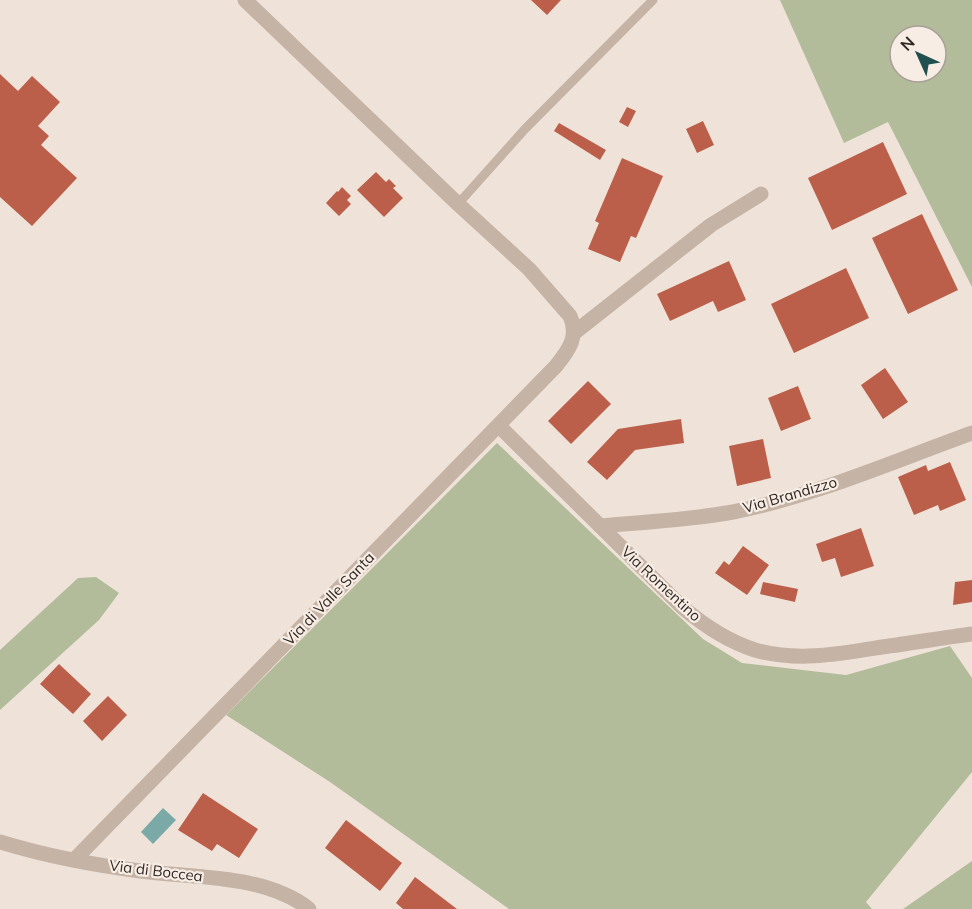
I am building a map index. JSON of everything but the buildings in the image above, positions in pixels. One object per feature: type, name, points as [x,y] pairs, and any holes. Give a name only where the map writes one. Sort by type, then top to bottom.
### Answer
[{"type":"street","points":[[245,0],[529,269],[570,316],[574,333],[711,225],[761,194]]},
{"type":"street","name":"Via di Valle Santa","points":[[74,860],[556,366],[569,349],[574,333]]},
{"type":"street","name":"Via Romentino","points":[[499,426],[664,590],[697,619],[715,631],[754,650],[797,657],[815,657],[972,634]]},
{"type":"street","name":"Via Brandizzo","points":[[600,526],[704,516],[760,505],[835,482],[972,433]]},
{"type":"street","name":"Via di Boccea","points":[[0,842],[36,853],[74,860],[141,871],[219,878],[279,892],[309,909]]},
{"type":"lane","points":[[458,204],[525,129],[653,0]]},
{"type":"green space","points":[[780,0],[972,0],[972,287],[888,122],[844,143]]},
{"type":"green space","points":[[497,443],[703,639],[742,663],[846,675],[950,646],[972,678],[972,772],[866,902],[872,909],[509,909],[330,782],[226,715]]},
{"type":"green space","points":[[96,577],[119,593],[99,620],[0,710],[0,650],[78,578]]},
{"type":"green space","points":[[972,861],[972,909],[903,909]]},
{"type":"water","points":[[163,808],[176,820],[153,844],[141,832]]}]
